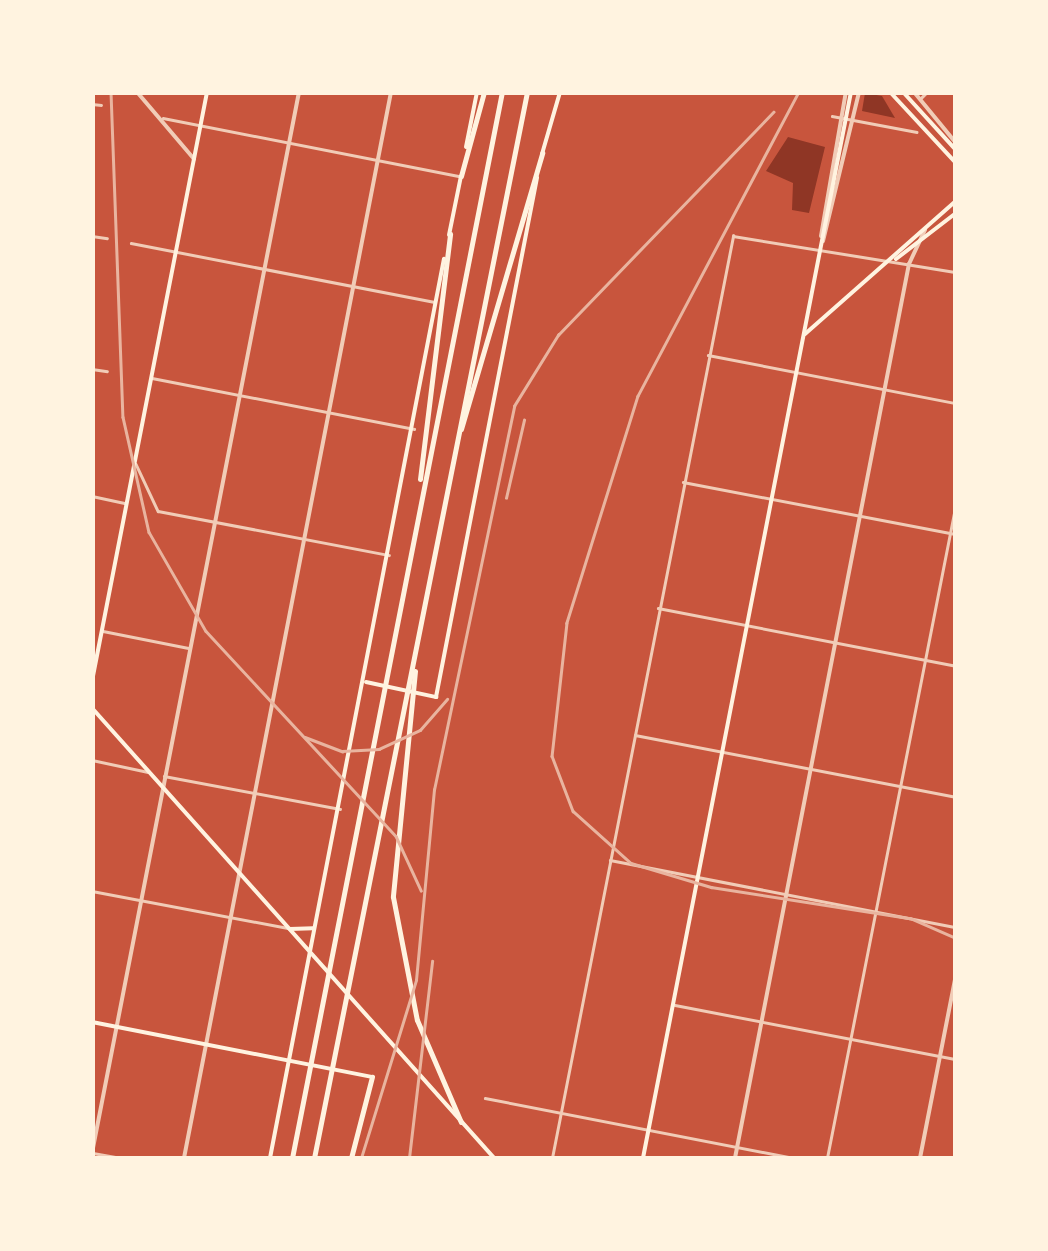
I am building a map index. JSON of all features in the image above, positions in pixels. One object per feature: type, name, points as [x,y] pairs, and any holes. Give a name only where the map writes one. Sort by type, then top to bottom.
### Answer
[{"type":"highway","points":[[460,176],[481,92]]},
{"type":"highway","points":[[292,1158],[420,483],[502,92]]},
{"type":"highway","points":[[314,1158],[527,92]]},
{"type":"highway","points":[[454,450],[542,153]]},
{"type":"highway","points":[[420,483],[450,234]]},
{"type":"highway","points":[[415,653],[392,837],[396,925],[417,1020],[461,1122]]},
{"type":"highway","points":[[350,1158],[372,1076]]},
{"type":"main road","points":[[92,681],[207,92]]},
{"type":"main road","points":[[366,682],[436,697],[542,153],[560,92]]},
{"type":"main road","points":[[644,1158],[822,246],[848,92]]},
{"type":"main road","points":[[903,92],[956,150]]},
{"type":"main road","points":[[892,94],[956,164]]},
{"type":"main road","points":[[270,1158],[366,682],[460,176]]},
{"type":"main road","points":[[805,334],[956,201]]},
{"type":"main road","points":[[891,260],[916,246],[956,214]]},
{"type":"main road","points":[[92,708],[494,1158]]},
{"type":"main road","points":[[289,929],[316,924]]},
{"type":"main road","points":[[92,1022],[372,1076]]},
{"type":"street","points":[[137,92],[194,158]]},
{"type":"street","points":[[121,1158],[92,1153],[299,92]]},
{"type":"street","points":[[184,1158],[391,92]]},
{"type":"street","points":[[822,246],[848,92]]},
{"type":"street","points":[[822,246],[859,92]]},
{"type":"street","points":[[914,92],[956,143]]},
{"type":"street","points":[[920,99],[927,92]]},
{"type":"street","points":[[92,104],[102,105]]},
{"type":"street","points":[[155,116],[460,176]]},
{"type":"street","points":[[832,116],[917,132]]},
{"type":"street","points":[[735,1158],[909,264],[928,226]]},
{"type":"street","points":[[552,1158],[734,233],[956,272]]},
{"type":"street","points":[[92,236],[106,238]]},
{"type":"street","points":[[131,243],[436,302]]},
{"type":"street","points":[[708,355],[956,403]]},
{"type":"street","points":[[92,369],[107,371]]},
{"type":"street","points":[[152,378],[414,429]]},
{"type":"street","points":[[134,461],[154,508],[389,555]]},
{"type":"street","points":[[683,482],[953,534]]},
{"type":"street","points":[[92,496],[126,503]]},
{"type":"street","points":[[827,1158],[953,534],[956,503]]},
{"type":"street","points":[[658,608],[956,666]]},
{"type":"street","points":[[102,630],[190,648]]},
{"type":"street","points":[[634,735],[956,797]]},
{"type":"street","points":[[92,760],[340,808]]},
{"type":"street","points":[[610,860],[877,907],[956,927]]},
{"type":"street","points":[[92,891],[289,929]]},
{"type":"street","points":[[920,1158],[956,975]]},
{"type":"street","points":[[673,1005],[956,1059]]},
{"type":"street","points":[[485,1098],[794,1158]]},
{"type":"shaded area","points":[[865,93],[882,96],[895,118],[862,111]]},
{"type":"shaded area","points":[[788,137],[825,147],[809,213],[792,210],[793,183],[766,171]]},
{"type":"railway","points":[[111,92],[123,417],[149,532],[206,631],[396,836],[421,890]]},
{"type":"railway","points":[[799,92],[638,396],[567,623],[552,756],[573,811],[631,863],[711,887],[910,918],[956,938]]},
{"type":"railway","points":[[361,1158],[416,980],[434,790],[514,406],[558,335],[773,112]]},
{"type":"railway","points":[[506,498],[524,420]]},
{"type":"railway","points":[[305,737],[342,751],[379,749],[420,730],[447,699]]},
{"type":"railway","points":[[409,1158],[432,961]]}]
